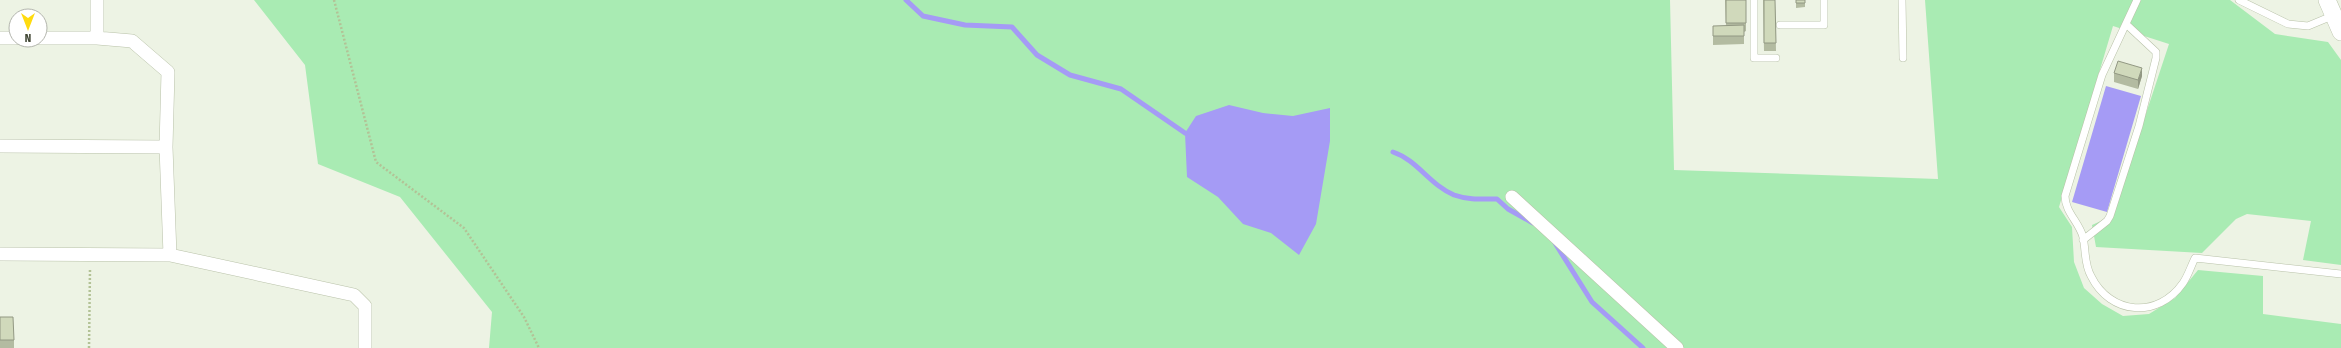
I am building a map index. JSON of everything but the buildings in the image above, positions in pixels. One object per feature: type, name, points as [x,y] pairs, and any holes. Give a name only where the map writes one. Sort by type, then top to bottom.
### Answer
[{"type":"street","points":[[97,0],[97,38]]},
{"type":"street","points":[[2330,8],[2341,32]]},
{"type":"street","points":[[48,38],[97,38],[132,41],[168,72],[166,147],[170,255]]},
{"type":"street","points":[[0,146],[166,147]]},
{"type":"street","points":[[1512,197],[1677,348]]},
{"type":"street","points":[[0,254],[170,255],[354,295],[365,306],[365,348]]},
{"type":"lane","points":[[1754,0],[1754,58],[1776,58]]},
{"type":"lane","points":[[1780,24],[1824,24],[1824,0]]},
{"type":"lane","points":[[1902,0],[1903,58]]},
{"type":"lane","points":[[2138,0],[2102,75],[2065,196],[2065,205],[2078,227],[2083,240],[2091,277],[2110,300],[2123,307],[2141,308],[2167,299],[2183,284],[2195,258],[2341,274]]},
{"type":"lane","points":[[2239,0],[2288,24],[2308,26],[2330,8]]},
{"type":"lane","points":[[2083,240],[2107,221],[2110,216],[2139,126],[2156,58],[2156,52],[2126,24]]},
{"type":"path","points":[[334,0],[376,162],[464,228],[524,317],[539,348]]},
{"type":"path","points":[[89,348],[90,254]]},
{"type":"green space","points":[[254,0],[1670,0],[1674,170],[1938,179],[1925,0],[2230,0],[2275,34],[2328,42],[2341,60],[2341,265],[2303,260],[2311,221],[2247,214],[2236,219],[2202,253],[2096,247],[2092,225],[2112,216],[2169,44],[2113,26],[2059,207],[2072,227],[2074,262],[2084,288],[2102,304],[2123,316],[2149,314],[2175,298],[2198,270],[2263,276],[2263,314],[2341,324],[2341,348],[489,348],[492,312],[400,197],[318,164],[305,65]]},
{"type":"shaded area","points":[[2106,86],[2141,96],[2107,212],[2072,202]]},
{"type":"shaded area","points":[[1229,105],[1263,113],[1293,116],[1330,108],[1330,141],[1316,224],[1299,255],[1271,233],[1243,224],[1218,197],[1187,177],[1185,133],[1196,116]]},
{"type":"waterway","points":[[906,0],[923,16],[965,25],[1012,27],[1037,55],[1070,75],[1121,89],[1185,133]]},
{"type":"waterway","points":[[1393,152],[1417,166],[1445,191],[1459,197],[1497,199],[1508,209],[1533,223]]},
{"type":"waterway","points":[[1555,243],[1592,302],[1643,348]]}]
